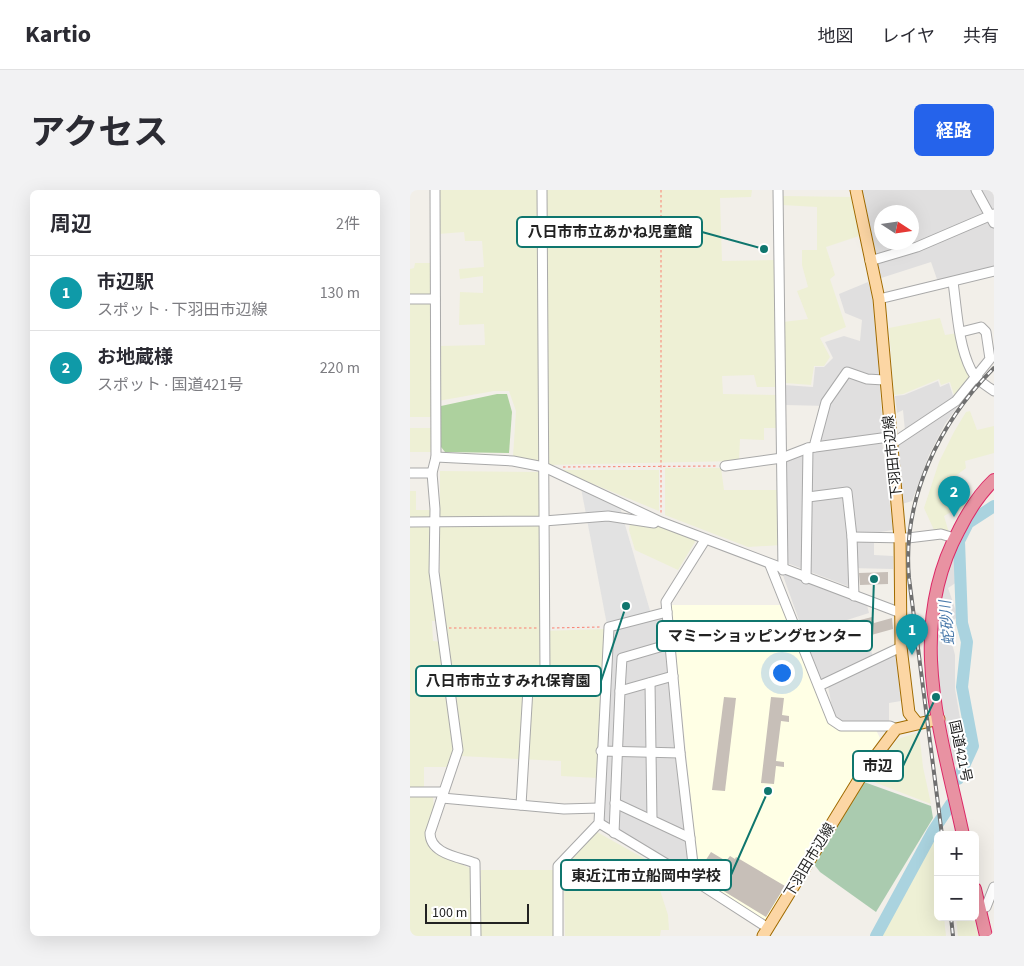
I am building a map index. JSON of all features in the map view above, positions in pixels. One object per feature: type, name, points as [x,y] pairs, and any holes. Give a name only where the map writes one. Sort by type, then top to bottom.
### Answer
[{"type":"highway","name":"国道421号","points":[[963,831],[930,668],[931,624],[936,588],[954,538],[968,512],[994,480]]},
{"type":"highway","points":[[979,909],[986,936]]},
{"type":"main road","name":"下羽田市辺線","points":[[856,190],[879,299],[884,380],[900,538],[901,647],[909,714],[917,723]]},
{"type":"main road","name":"下羽田市辺線","points":[[766,932],[863,774],[896,729],[908,704]]},
{"type":"main road","points":[[896,729],[939,719]]},
{"type":"street","points":[[435,190],[436,457],[432,473],[435,522],[434,572],[458,750],[430,833],[430,842],[435,848],[475,863],[476,936]]},
{"type":"street","points":[[521,805],[529,672],[545,674],[542,190]]},
{"type":"street","points":[[778,190],[783,570]]},
{"type":"street","points":[[870,261],[917,247],[993,218],[976,190]]},
{"type":"street","points":[[879,299],[994,271]]},
{"type":"street","points":[[953,282],[967,360],[976,378],[994,390]]},
{"type":"street","points":[[410,300],[434,299]]},
{"type":"street","points":[[725,466],[782,458],[811,447],[890,441],[956,401],[990,359],[986,332],[981,327],[961,332]]},
{"type":"street","points":[[806,579],[811,447],[826,402],[847,372],[867,379],[884,380]]},
{"type":"street","points":[[436,457],[513,460],[544,468],[661,522],[705,540],[902,613]]},
{"type":"street","points":[[410,473],[432,473]]},
{"type":"street","points":[[808,496],[847,492],[852,537],[854,596]]},
{"type":"street","points":[[410,522],[544,521],[608,516],[656,524],[661,522]]},
{"type":"street","points":[[852,537],[900,538],[941,534],[954,538]]},
{"type":"street","points":[[695,880],[680,753],[666,602],[705,540]]},
{"type":"street","points":[[770,564],[832,720],[838,725],[890,726],[896,729]]},
{"type":"street","points":[[558,936],[558,866],[599,823],[608,627],[667,612]]},
{"type":"street","points":[[614,833],[622,658],[670,644]]},
{"type":"street","points":[[819,686],[901,647]]},
{"type":"street","points":[[620,691],[673,676]]},
{"type":"street","points":[[650,683],[652,820]]},
{"type":"street","points":[[601,751],[680,753]]},
{"type":"street","points":[[410,792],[564,809],[599,808]]},
{"type":"street","points":[[615,803],[690,838]]},
{"type":"street","points":[[599,823],[695,880],[766,932]]},
{"type":"street","points":[[979,909],[986,907],[994,887]]},
{"type":"path","points":[[661,190],[661,522]]},
{"type":"path","points":[[563,467],[725,466]]},
{"type":"path","points":[[443,628],[608,627]]},
{"type":"shaded area","points":[[437,190],[539,190],[540,464],[513,456],[516,411],[509,391],[494,391],[438,401],[439,346],[485,345],[484,324],[459,325],[460,292],[483,293],[483,276],[460,279],[459,269],[484,267],[482,241],[465,241],[464,232],[438,234]]},
{"type":"shaded area","points":[[545,190],[752,190],[751,197],[720,198],[722,261],[777,260],[778,387],[757,387],[754,375],[722,376],[723,394],[778,395],[778,428],[764,428],[764,440],[740,439],[739,461],[546,465]]},
{"type":"shaded area","points":[[862,190],[994,190],[994,269],[938,282],[931,262],[878,279]]},
{"type":"shaded area","points":[[783,196],[853,197],[859,236],[826,247],[835,275],[830,279],[846,327],[820,338],[830,357],[824,366],[814,366],[811,385],[785,383],[783,322],[808,319],[797,291],[808,287],[802,265],[802,250],[817,250],[817,207],[782,205]]},
{"type":"shaded area","points":[[415,263],[431,263],[431,296],[410,297],[410,269],[414,268]]},
{"type":"shaded area","points":[[868,282],[874,299],[883,434],[821,442],[820,438],[828,406],[785,405],[784,385],[813,387],[815,367],[824,367],[833,358],[825,342],[844,336],[860,341],[862,320],[845,313],[839,294]]},
{"type":"shaded area","points":[[410,303],[430,303],[431,417],[410,417]]},
{"type":"shaded area","points":[[940,318],[945,335],[958,333],[973,378],[955,398],[950,382],[941,385],[939,379],[903,394],[894,395],[889,328]]},
{"type":"shaded area","points":[[938,381],[940,387],[949,383],[954,399],[905,431],[903,410],[897,413],[895,396],[904,395]]},
{"type":"shaded area","points":[[960,403],[945,424],[929,455],[912,501],[902,504],[898,442]]},
{"type":"shaded area","points":[[970,411],[977,430],[994,426],[994,453],[965,461],[966,468],[953,478],[969,499],[962,510],[951,512],[944,516],[949,533],[934,530],[924,508],[939,462],[966,412]]},
{"type":"shaded area","points":[[410,428],[432,428],[431,452],[410,452]]},
{"type":"shaded area","points":[[882,441],[893,530],[874,533],[874,555],[893,556],[893,569],[850,568],[850,587],[787,563],[785,461],[810,452]]},
{"type":"shaded area","points":[[665,468],[721,468],[724,490],[779,490],[781,545],[748,547],[665,515]]},
{"type":"shaded area","points":[[559,470],[659,470],[659,511]]},
{"type":"shaded area","points":[[440,471],[541,472],[541,631],[605,629],[598,778],[561,776],[561,761],[460,756],[440,585]]},
{"type":"shaded area","points":[[581,488],[619,504],[651,614],[607,625]]},
{"type":"shaded area","points":[[410,491],[416,491],[416,510],[431,510],[440,621],[432,621],[433,641],[442,642],[455,750],[449,767],[424,767],[424,788],[410,788]]},
{"type":"shaded area","points":[[632,508],[698,537],[678,570],[635,550],[629,530]]},
{"type":"shaded area","points":[[956,549],[957,582],[948,588],[958,617],[947,624],[955,655],[955,689],[964,741],[961,746],[964,759],[954,765],[935,665],[939,599],[945,570]]},
{"type":"shaded area","points":[[780,567],[866,601],[869,613],[847,620],[854,648],[869,643],[873,657],[821,682]]},
{"type":"shaded area","points":[[671,605],[782,605],[837,730],[876,730],[880,738],[765,922],[699,879]]},
{"type":"shaded area","points":[[664,615],[692,874],[602,823],[611,630]]},
{"type":"shaded area","points":[[896,653],[901,701],[889,703],[889,721],[840,723],[834,718],[828,686]]},
{"type":"shaded area","points":[[919,732],[923,767],[931,804],[866,779],[898,739]]},
{"type":"shaded area","points":[[864,782],[931,806],[933,818],[876,912],[820,872],[813,863]]},
{"type":"shaded area","points":[[410,796],[433,796],[434,811],[428,832],[428,845],[432,851],[472,869],[472,936],[410,936]]},
{"type":"shaded area","points":[[597,832],[645,859],[643,883],[658,884],[668,915],[669,930],[661,930],[660,936],[565,936],[564,885],[573,884],[573,857]]},
{"type":"shaded area","points":[[934,837],[934,921],[944,921],[946,936],[878,936]]},
{"type":"shaded area","points":[[481,870],[554,870],[554,936],[481,936]]},
{"type":"shaded area","points":[[956,921],[975,921],[978,936],[958,936]]},
{"type":"green space","points":[[497,394],[507,394],[512,412],[509,453],[445,452],[441,447],[441,406]]},
{"type":"building","points":[[888,572],[888,584],[860,585],[859,573]]},
{"type":"building","points":[[872,617],[874,623],[892,618],[893,629],[864,637],[860,620]]},
{"type":"building","points":[[724,697],[736,698],[725,791],[712,790]]},
{"type":"building","points":[[771,697],[784,698],[782,715],[789,716],[789,722],[781,721],[776,761],[784,762],[784,767],[776,766],[774,784],[761,783]]},
{"type":"building","points":[[711,852],[726,861],[730,856],[735,859],[736,857],[785,886],[766,917],[712,884],[716,878],[700,869]]},
{"type":"waterway","name":"蛇砂川","points":[[958,779],[973,746],[962,687],[967,642],[962,623],[959,541],[968,523],[994,506]]},
{"type":"waterway","name":"蛇砂川","points":[[876,936],[933,831],[951,804]]},
{"type":"railway","points":[[941,831],[909,578],[908,549],[918,491],[928,464],[941,438],[957,413],[994,368]]},
{"type":"railway","points":[[951,921],[953,936]]},
{"type":"place","name":"八日市市立あかね児童館","points":[[764,249]]},
{"type":"place","name":"お地蔵様","points":[[954,517]]},
{"type":"place","name":"マミーショッピングセンター","points":[[874,579]]},
{"type":"place","name":"八日市市立すみれ保育園","points":[[626,606]]},
{"type":"place","name":"市辺駅","points":[[912,655]]},
{"type":"place","name":"市辺","points":[[936,697]]},
{"type":"place","name":"東近江市立船岡中学校","points":[[768,791]]}]
